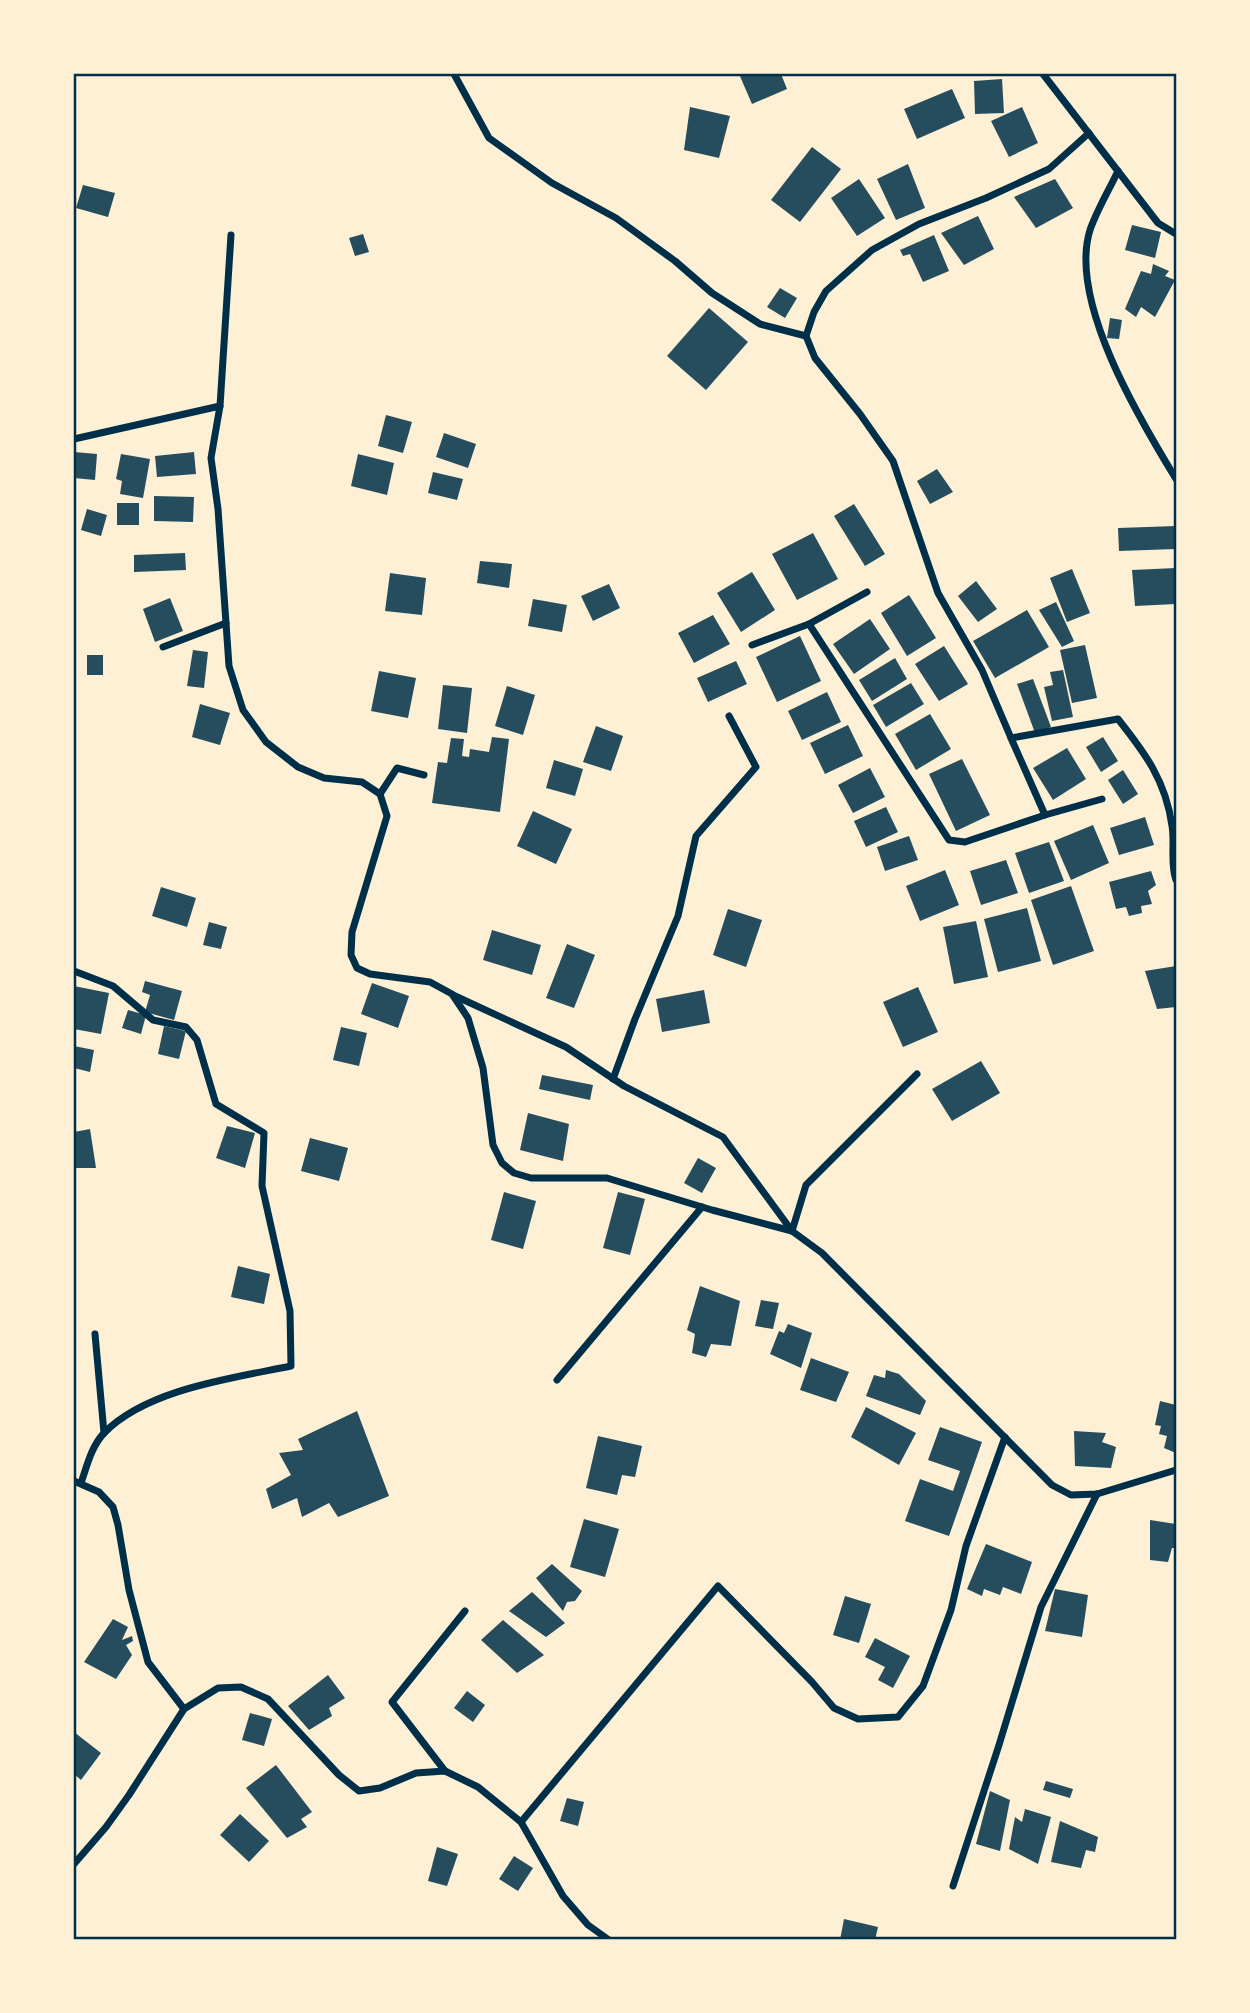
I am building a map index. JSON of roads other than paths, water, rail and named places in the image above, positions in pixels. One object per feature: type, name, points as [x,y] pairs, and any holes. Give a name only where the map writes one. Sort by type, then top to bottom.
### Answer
[{"type":"street","points":[[454,74],[489,138],[552,183],[616,218],[675,261],[712,293],[760,324],[806,336]]},
{"type":"street","points":[[1043,74],[1158,223],[1177,234]]},
{"type":"street","points":[[1045,815],[982,670],[938,593],[893,461],[815,358],[806,336],[814,312],[826,291],[872,250],[919,224],[986,198],[1049,169],[1089,133]]},
{"type":"street","points":[[1118,171],[1090,230],[1087,253],[1092,305],[1116,371],[1140,419],[1177,479]]},
{"type":"street","points":[[231,235],[220,406],[211,458],[218,509],[229,666],[243,710],[266,742],[298,767],[324,778],[362,782],[380,794],[387,816],[352,932],[351,955],[357,968],[370,974],[429,982],[566,1047],[613,1079],[723,1137],[792,1231],[822,1254],[1052,1485],[1071,1495],[1097,1494],[1177,1471]]},
{"type":"street","points":[[74,439],[220,406]]},
{"type":"street","points":[[752,645],[809,624],[867,592]]},
{"type":"street","points":[[163,647],[226,624]]},
{"type":"street","points":[[809,624],[949,840],[965,842],[1102,799]]},
{"type":"street","points":[[613,1079],[635,1018],[678,916],[696,836],[756,766],[729,716]]},
{"type":"street","points":[[1011,738],[1118,719],[1145,753],[1167,795],[1173,828],[1177,880]]},
{"type":"street","points":[[380,794],[397,768],[424,775]]},
{"type":"street","points":[[74,971],[113,986],[153,1020],[186,1027],[197,1040],[216,1104],[264,1133],[262,1186],[290,1311],[291,1366],[202,1385],[159,1398],[104,1433],[77,1482],[99,1493],[113,1507],[129,1590],[148,1662],[184,1709]]},
{"type":"street","points":[[452,995],[468,1018],[483,1068],[493,1145],[502,1163],[514,1173],[531,1178],[607,1178],[792,1231]]},
{"type":"street","points":[[792,1231],[806,1185],[917,1074]]},
{"type":"street","points":[[556,1380],[702,1207]]},
{"type":"street","points":[[95,1334],[104,1433]]},
{"type":"street","points":[[521,1822],[718,1586],[834,1708],[858,1719],[898,1717],[923,1686],[951,1610],[966,1546],[1005,1437]]},
{"type":"street","points":[[953,1886],[1041,1607],[1097,1494]]},
{"type":"street","points":[[465,1611],[392,1702],[445,1771],[478,1787],[521,1822],[563,1896],[588,1925],[609,1940]]},
{"type":"street","points":[[74,1864],[129,1796],[184,1709],[218,1688],[241,1687],[268,1699],[340,1775],[359,1791],[380,1788],[416,1773],[445,1771]]}]
